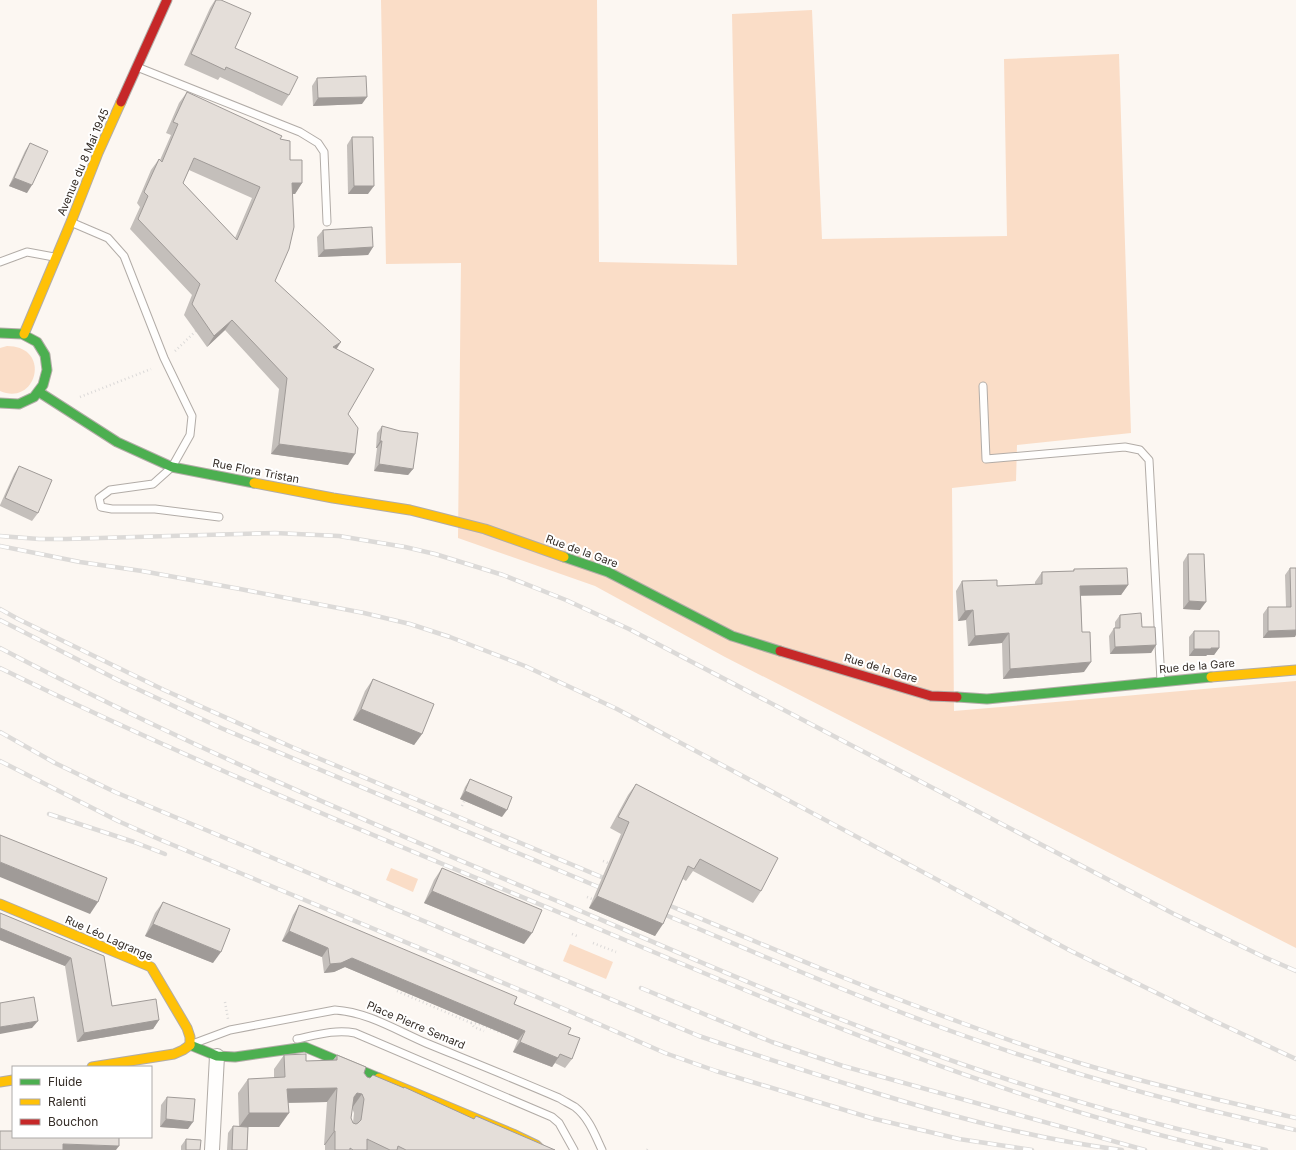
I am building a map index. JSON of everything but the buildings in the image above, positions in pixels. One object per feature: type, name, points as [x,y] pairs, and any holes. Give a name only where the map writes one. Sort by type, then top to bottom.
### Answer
[{"type":"main road","name":"Avenue du 8 Mai 1945","points":[[24,334],[98,154],[167,0]]},
{"type":"main road","points":[[0,333],[11,331],[24,334],[34,339],[42,348],[47,359],[48,371],[45,382],[39,392],[30,400],[19,404],[7,405],[0,403]]},
{"type":"main road","name":"Rue Flora Tristan","points":[[39,392],[117,442],[172,467],[333,498],[410,510],[485,529]]},
{"type":"main road","name":"Rue de la Gare","points":[[485,529],[608,572],[732,636],[931,696],[986,699],[1161,681],[1296,670]]},
{"type":"main road","name":"Rue Léo Lagrange","points":[[0,904],[151,968],[187,1028],[190,1037],[190,1045]]},
{"type":"main road","points":[[98,1066],[174,1054],[190,1045],[224,1051],[235,1057],[305,1047],[364,1076],[513,1134],[536,1145],[541,1150]]},
{"type":"main road","points":[[0,1082],[12,1080]]},
{"type":"street","points":[[212,1150],[224,1051]]},
{"type":"lane","points":[[137,67],[300,132],[318,142],[324,152],[327,222]]},
{"type":"lane","points":[[71,222],[108,238],[124,256],[164,358],[192,416],[190,435],[172,467],[153,484],[110,490],[99,498],[101,507],[112,509],[155,509],[219,517]]},
{"type":"lane","points":[[0,261],[27,252],[56,257]]},
{"type":"lane","points":[[983,386],[986,459],[1125,447],[1140,450],[1149,460],[1161,681]]},
{"type":"lane","name":"Place Pierre Semard","points":[[190,1045],[230,1030],[335,1010],[361,1014],[559,1098],[575,1107],[584,1116],[602,1150]]},
{"type":"lane","points":[[288,1040],[335,1032],[345,1031],[355,1033],[552,1117],[559,1123],[574,1150]]},
{"type":"path","points":[[174,352],[196,331]]},
{"type":"path","points":[[76,398],[151,369]]},
{"type":"path","points":[[462,806],[468,793]]},
{"type":"path","points":[[603,861],[608,863]]},
{"type":"path","points":[[587,897],[592,899]]},
{"type":"path","points":[[572,934],[577,936]]},
{"type":"path","points":[[593,943],[616,952]]},
{"type":"path","points":[[397,991],[433,1005],[471,1023],[476,1023],[499,1033],[513,1035]]},
{"type":"path","points":[[225,1002],[228,1020]]},
{"type":"path","points":[[471,1023],[474,1027],[484,1031]]},
{"type":"shaded area","points":[[381,0],[597,0],[599,262],[737,265],[732,14],[812,10],[822,239],[1007,236],[1004,59],[1119,54],[1131,433],[1017,445],[1016,481],[952,488],[954,711],[1296,681],[1296,948],[725,657],[595,586],[458,538],[461,263],[386,264]]},
{"type":"shaded area","points":[[7,346],[21,349],[30,355],[34,364],[34,374],[30,384],[23,391],[13,394],[0,391],[0,348]]},
{"type":"shaded area","points":[[391,868],[418,879],[413,892],[386,880]]},
{"type":"shaded area","points":[[570,944],[613,962],[606,979],[563,961]]},
{"type":"railway","points":[[0,536],[39,539],[275,533],[339,536],[405,547],[435,554],[503,575],[566,600],[629,629],[1174,914],[1296,971]]},
{"type":"railway","points":[[0,546],[80,562],[142,571],[364,613],[410,624],[450,637],[525,666],[617,709],[1071,951],[1296,1059]]},
{"type":"railway","points":[[0,609],[164,690],[294,748],[611,881]]},
{"type":"railway","points":[[0,620],[118,680],[221,728],[608,891]]},
{"type":"railway","points":[[0,648],[138,717],[278,782],[718,969],[875,1033],[982,1071],[1052,1093],[1158,1124],[1266,1150]]},
{"type":"railway","points":[[0,668],[72,703],[218,769],[365,832],[821,1021],[899,1051],[1058,1106],[1139,1130],[1221,1150]]},
{"type":"railway","points":[[0,732],[55,763],[115,792],[699,1036],[860,1088],[957,1117],[1023,1133],[1122,1150]]},
{"type":"railway","points":[[0,761],[118,821],[161,840],[537,997],[665,1053],[716,1071],[871,1118],[959,1139],[1032,1150]]},
{"type":"railway","points":[[49,814],[134,842],[165,854]]},
{"type":"railway","points":[[661,902],[886,994],[1027,1046],[1143,1081],[1296,1118]]},
{"type":"railway","points":[[656,911],[808,975],[962,1035],[1044,1063],[1169,1100],[1296,1130]]},
{"type":"railway","points":[[641,988],[772,1042],[843,1066],[1145,1150]]},
{"type":"traffic: fast","points":[[0,333],[22,334],[37,342],[45,355],[47,370],[43,385],[34,397],[19,404],[0,403]]},
{"type":"traffic: fast","points":[[39,392],[117,442],[172,467],[254,483]]},
{"type":"traffic: fast","points":[[564,557],[608,572],[732,636],[780,651]]},
{"type":"traffic: fast","points":[[957,697],[987,699],[1211,677]]},
{"type":"traffic: fast","points":[[190,1045],[217,1056],[235,1057],[305,1047],[379,1078]]},
{"type":"traffic: slow","points":[[24,334],[98,153],[121,102]]},
{"type":"traffic: slow","points":[[254,483],[333,498],[410,510],[485,529],[564,557]]},
{"type":"traffic: slow","points":[[1211,677],[1296,670]]},
{"type":"traffic: slow","points":[[0,904],[151,967],[187,1028],[190,1037],[190,1045]]},
{"type":"traffic: slow","points":[[98,1066],[174,1054],[190,1045]]},
{"type":"traffic: slow","points":[[379,1078],[513,1134],[536,1145],[541,1150]]},
{"type":"traffic: slow","points":[[0,1082],[12,1080]]},
{"type":"traffic: jam","points":[[121,102],[167,0]]},
{"type":"traffic: jam","points":[[780,651],[931,696],[957,697]]}]
